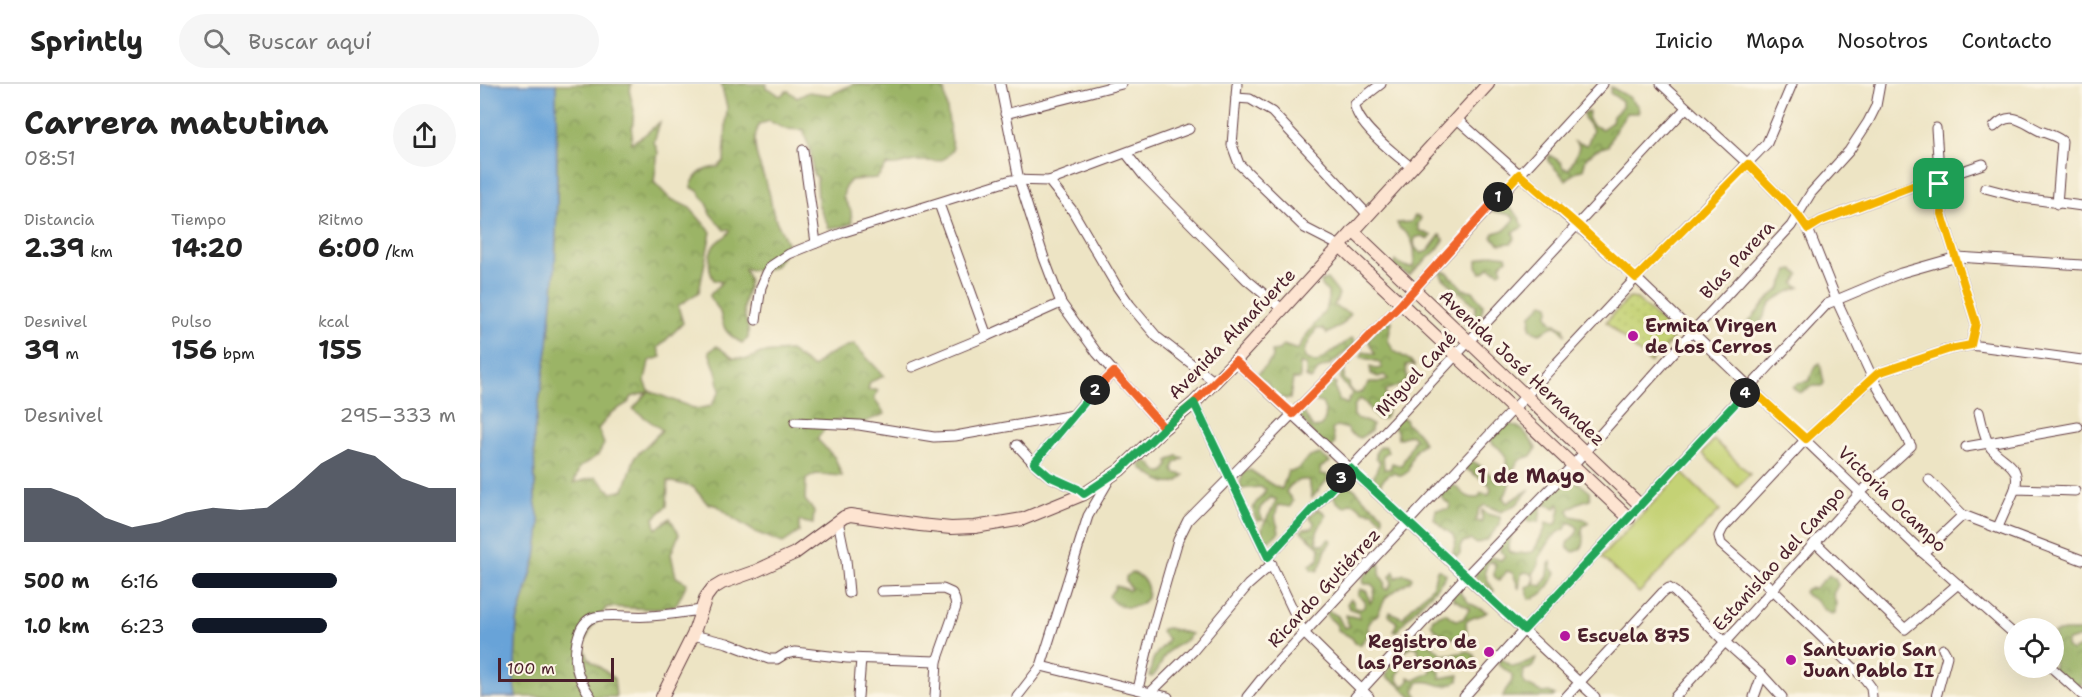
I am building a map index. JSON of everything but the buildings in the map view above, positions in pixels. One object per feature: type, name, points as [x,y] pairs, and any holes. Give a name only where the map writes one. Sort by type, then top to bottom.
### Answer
[{"type":"street","points":[[1000,84],[1019,180],[1061,303],[1085,338],[1164,428]]},
{"type":"street","points":[[1005,114],[1122,84]]},
{"type":"street","points":[[1237,84],[1232,145],[1239,164],[1305,228],[1340,246]]},
{"type":"street","points":[[1382,84],[1355,104],[1356,113],[1378,139],[1411,168]]},
{"type":"street","name":"Avenida Almafuerte","points":[[1017,697],[1041,666],[1088,516],[1110,478],[1215,382],[1488,84]]},
{"type":"street","points":[[1138,689],[1153,627],[1183,528],[1188,520],[1414,291],[1603,84]]},
{"type":"street","points":[[1661,84],[1748,164],[1798,215],[1808,229],[1836,299],[1872,377]]},
{"type":"street","name":"Ricardo Gutiérrez","points":[[1247,697],[1263,677],[1636,278],[1767,143],[1792,84]]},
{"type":"street","name":"Blas Parera","points":[[1362,695],[1466,576],[1573,465],[1784,233],[1811,193],[1849,151],[1868,122],[1876,106],[1880,84]]},
{"type":"street","points":[[1236,98],[1250,99],[1272,112],[1368,215]]},
{"type":"street","name":"Miguel Cané","points":[[1149,695],[1193,651],[1350,468],[1686,108]]},
{"type":"street","name":"Victoria Ocampo","points":[[1456,118],[1636,278],[1923,553],[2004,625]]},
{"type":"street","points":[[1994,127],[2000,120],[2019,119],[2062,141],[2057,204]]},
{"type":"street","points":[[1936,128],[1942,214],[1976,323],[1971,345]]},
{"type":"street","points":[[756,320],[761,287],[771,266],[789,254],[816,243],[1011,180],[1049,181],[1189,129]]},
{"type":"street","points":[[803,150],[816,243]]},
{"type":"street","points":[[1126,153],[1144,176],[1200,233],[1247,280],[1282,309]]},
{"type":"street","points":[[1808,229],[1821,221],[1915,185],[1939,182],[1983,164]]},
{"type":"street","points":[[1049,181],[1072,210],[1116,285],[1136,312],[1158,337],[1215,382]]},
{"type":"street","points":[[1985,188],[2023,198],[2082,206]]},
{"type":"street","points":[[939,204],[987,336]]},
{"type":"street","name":"Avenida José Hernandez","points":[[1353,231],[1640,505]]},
{"type":"street","name":"Avenida José Hernandez","points":[[1340,246],[1629,518]]},
{"type":"street","points":[[1464,697],[1827,304],[1900,273],[1957,257],[2082,265]]},
{"type":"street","points":[[912,367],[1061,303]]},
{"type":"street","points":[[1872,697],[1871,687],[1865,679],[1771,588],[1721,544],[1719,536],[1723,528],[1806,439],[1872,377],[1884,370],[1950,349],[1971,345],[2082,360]]},
{"type":"street","points":[[1235,361],[1595,697]]},
{"type":"street","points":[[1034,463],[1090,395],[1114,372]]},
{"type":"street","name":"Estanislao del Campo","points":[[1675,697],[1771,588],[1861,492],[1911,446],[1872,377]]},
{"type":"street","points":[[1194,403],[1304,633],[1362,695]]},
{"type":"street","points":[[1979,412],[1988,443],[2013,467],[2017,475],[2015,489],[1998,527]]},
{"type":"street","points":[[795,422],[859,425],[934,437],[955,436],[1074,414]]},
{"type":"street","points":[[1966,447],[2079,427]]},
{"type":"street","points":[[1017,445],[1049,476],[1084,494]]},
{"type":"street","points":[[662,697],[693,635],[701,610],[712,589],[795,553],[838,521],[850,515],[951,528],[975,527],[1023,519],[1084,494],[1110,478]]},
{"type":"street","points":[[1929,480],[1963,515],[2082,560]]},
{"type":"street","points":[[2015,489],[2075,491]]},
{"type":"street","points":[[1923,553],[1963,515]]},
{"type":"street","points":[[838,521],[846,560],[849,593]]},
{"type":"street","points":[[1815,542],[1905,629],[1958,584]]},
{"type":"street","points":[[1566,697],[1669,588],[1762,675],[1782,697]]},
{"type":"street","points":[[881,591],[943,589],[952,593],[956,600],[956,607],[937,661],[935,697]]},
{"type":"street","points":[[591,697],[578,673],[575,660],[576,642],[583,626],[592,617],[610,614],[650,616],[701,610]]},
{"type":"street","points":[[693,635],[727,643],[769,660],[795,652],[861,659],[937,661]]},
{"type":"street","points":[[1936,697],[1947,656],[1943,649]]},
{"type":"street","points":[[858,697],[861,659]]},
{"type":"street","points":[[1041,666],[1138,689],[1149,695],[1167,697]]},
{"type":"street","points":[[1754,697],[1762,675]]},
{"type":"street","points":[[2063,678],[2082,695]]},
{"type":"green space","points":[[556,84],[631,84],[630,94],[634,110],[631,143],[660,122],[654,142],[658,152],[654,182],[669,198],[690,208],[711,232],[699,292],[678,306],[683,323],[658,348],[661,357],[649,361],[645,381],[649,391],[696,409],[711,406],[720,391],[709,352],[717,346],[733,358],[748,359],[761,353],[790,351],[813,368],[826,356],[854,344],[884,376],[870,382],[868,390],[878,390],[874,399],[885,414],[857,425],[839,419],[828,425],[817,439],[835,458],[842,476],[816,474],[806,479],[805,500],[814,511],[813,524],[799,521],[799,532],[783,543],[755,532],[718,506],[707,503],[693,487],[668,481],[667,506],[654,518],[656,529],[670,518],[679,534],[671,554],[676,577],[687,583],[676,605],[656,609],[607,607],[591,628],[583,646],[589,659],[614,678],[616,697],[516,697],[514,684],[517,622],[536,557],[539,536],[540,523],[535,501],[534,433],[548,344],[555,270]],"holes":[[[648,392],[633,409],[662,430],[635,457],[624,490],[612,493],[596,477],[574,483],[579,468],[598,455],[604,444],[598,429],[611,413],[628,403],[632,397]]]},
{"type":"green space","points":[[721,84],[767,84],[766,88],[780,96],[789,91],[797,98],[809,92],[830,95],[853,84],[939,84],[944,89],[953,149],[946,158],[941,160],[887,165],[877,178],[851,180],[845,187],[843,197],[851,211],[852,223],[829,228],[818,204],[817,177],[813,174],[811,152],[804,130],[785,129],[769,121],[760,124],[755,140],[757,158],[769,192],[773,212],[788,245],[780,260],[772,268],[767,270],[744,269],[748,280],[744,305],[748,338],[742,343],[727,332],[720,312],[710,295],[722,282],[714,280],[712,276],[709,262],[711,251],[716,243],[730,231],[729,229],[724,230],[709,212],[708,205],[698,191],[691,187],[701,172],[718,167],[724,161],[727,107]]},
{"type":"green space","points":[[1611,87],[1629,97],[1638,106],[1639,113],[1627,113],[1608,146],[1596,150],[1586,158],[1583,170],[1577,171],[1566,180],[1548,161],[1549,155],[1561,162],[1563,168],[1569,169],[1579,146],[1575,142],[1587,145],[1593,130],[1585,120],[1583,113],[1589,112],[1588,120],[1592,125],[1602,129],[1612,122],[1613,116],[1622,107],[1622,101],[1610,93]]},
{"type":"green space","points":[[1497,203],[1510,208],[1522,223],[1523,227],[1513,232],[1515,238],[1511,243],[1500,244],[1492,237],[1494,233],[1506,229],[1515,219],[1511,215],[1491,211]]},
{"type":"green space","points":[[1415,216],[1421,218],[1418,230],[1432,236],[1428,239],[1421,236],[1415,238],[1414,245],[1418,250],[1422,253],[1428,251],[1440,235],[1444,240],[1437,250],[1409,275],[1393,267],[1395,261],[1407,267],[1413,267],[1414,258],[1412,241],[1397,223],[1411,222]]},
{"type":"green space","points":[[1492,254],[1506,256],[1507,259],[1500,265],[1502,270],[1499,272],[1489,267],[1481,273],[1477,260]]},
{"type":"green space","points":[[1794,270],[1799,275],[1794,284],[1800,287],[1773,301],[1760,324],[1748,331],[1745,326],[1780,289],[1788,271]]},
{"type":"green space","points":[[1440,272],[1448,273],[1463,289],[1473,291],[1483,305],[1482,312],[1470,325],[1465,324],[1474,318],[1476,306],[1443,278]]},
{"type":"green space","points":[[1327,279],[1339,294],[1334,306],[1351,314],[1343,324],[1327,334],[1323,329],[1316,329],[1304,351],[1305,358],[1316,363],[1352,338],[1356,343],[1331,364],[1319,369],[1311,380],[1306,377],[1306,365],[1300,364],[1300,379],[1293,379],[1290,399],[1278,396],[1272,392],[1267,382],[1254,376],[1273,358],[1272,351],[1279,350],[1283,345],[1298,350],[1328,304],[1328,292],[1322,287],[1321,281]]},
{"type":"green space","points":[[1629,298],[1637,299],[1673,334],[1672,340],[1650,363],[1606,322]]},
{"type":"green space","points":[[1543,303],[1549,305],[1547,315],[1552,322],[1564,328],[1565,334],[1557,326],[1540,333],[1534,332],[1530,327],[1531,315]]},
{"type":"green space","points":[[1385,321],[1392,321],[1388,340],[1394,351],[1411,361],[1415,367],[1412,364],[1406,365],[1407,378],[1404,384],[1386,390],[1388,411],[1384,419],[1377,419],[1360,399],[1354,406],[1354,416],[1372,425],[1371,431],[1360,438],[1349,433],[1348,429],[1337,426],[1332,430],[1335,443],[1331,449],[1319,442],[1296,411],[1302,410],[1313,428],[1320,427],[1326,416],[1325,410],[1322,403],[1311,400],[1329,381],[1336,383],[1335,389],[1340,401],[1347,404],[1352,393],[1340,379],[1344,366],[1351,363],[1345,366],[1344,379],[1356,394],[1362,392],[1370,382],[1383,382],[1388,379],[1384,375],[1378,377],[1371,374],[1370,367],[1382,368],[1379,362],[1361,357],[1363,352],[1375,354],[1368,340]]},
{"type":"green space","points":[[1820,363],[1824,383],[1822,386],[1812,386],[1800,393],[1795,390],[1793,387],[1798,383],[1809,381],[1814,368]]},
{"type":"green space","points":[[1399,416],[1405,419],[1407,425],[1417,432],[1424,443],[1415,451],[1405,474],[1401,476],[1395,473],[1389,474],[1381,482],[1382,488],[1374,488],[1371,483],[1380,462],[1376,458],[1376,452],[1380,447],[1386,446],[1388,452],[1383,455],[1384,469],[1390,469],[1392,463],[1401,466],[1415,438],[1411,434],[1398,439],[1397,431],[1393,426]]},
{"type":"green space","points":[[1508,424],[1521,429],[1536,448],[1532,455],[1515,466],[1508,490],[1503,498],[1507,503],[1530,489],[1517,504],[1501,512],[1485,505],[1479,509],[1476,521],[1482,522],[1482,510],[1487,514],[1500,517],[1500,524],[1488,539],[1477,544],[1471,540],[1463,542],[1460,554],[1455,557],[1453,552],[1456,540],[1434,519],[1436,510],[1449,509],[1450,504],[1441,496],[1443,490],[1449,486],[1455,486],[1471,498],[1478,498],[1481,493],[1489,495],[1491,489],[1489,484],[1463,467],[1471,461],[1498,480],[1507,477],[1506,457],[1492,443],[1491,436]]},
{"type":"green space","points":[[1714,440],[1750,474],[1737,487],[1702,453]]},
{"type":"green space","points":[[1320,454],[1330,462],[1320,468],[1321,474],[1327,475],[1328,479],[1312,498],[1309,480],[1298,481],[1290,486],[1286,492],[1293,501],[1290,507],[1278,505],[1275,517],[1279,532],[1269,541],[1262,532],[1276,499],[1270,498],[1260,508],[1263,520],[1257,521],[1254,506],[1266,489],[1260,487],[1241,489],[1240,483],[1244,472],[1250,470],[1270,484],[1282,489],[1288,471],[1296,470],[1308,458]]},
{"type":"green space","points":[[1177,456],[1183,458],[1175,463],[1173,469],[1175,473],[1184,475],[1173,483],[1156,479],[1140,465],[1149,462],[1158,472],[1164,472],[1169,465],[1168,461]]},
{"type":"green space","points":[[1561,473],[1590,492],[1590,499],[1568,510],[1571,516],[1584,519],[1589,523],[1583,526],[1583,545],[1574,552],[1568,549],[1567,543],[1576,534],[1578,528],[1568,523],[1565,529],[1549,542],[1539,558],[1534,577],[1526,572],[1521,574],[1519,589],[1513,573],[1507,571],[1499,581],[1494,576],[1495,564],[1490,561],[1485,572],[1494,591],[1488,594],[1475,581],[1476,569],[1489,556],[1501,560],[1505,555],[1500,551],[1499,545],[1512,532],[1509,551],[1514,554],[1533,552],[1546,523],[1553,525],[1557,523],[1560,508],[1558,503],[1556,508],[1544,504],[1541,508],[1539,522],[1528,521],[1525,515],[1556,476]]},
{"type":"green space","points":[[1682,473],[1720,510],[1639,593],[1601,557]]},
{"type":"green space","points":[[1343,484],[1354,489],[1379,511],[1383,515],[1383,521],[1373,512],[1364,511],[1356,504],[1350,503],[1345,507],[1340,505],[1335,499],[1334,492]]},
{"type":"green space","points":[[1318,509],[1326,515],[1317,532],[1317,543],[1323,545],[1329,539],[1332,541],[1317,571],[1311,569],[1310,565],[1319,559],[1320,548],[1301,531],[1313,528],[1314,522],[1309,517]]},
{"type":"green space","points":[[1551,562],[1556,573],[1552,582],[1542,593],[1529,599],[1526,587],[1532,585],[1534,581],[1535,584],[1542,586]]},
{"type":"green space","points":[[1377,563],[1380,563],[1380,576],[1387,590],[1392,583],[1390,576],[1394,571],[1396,578],[1404,574],[1412,577],[1386,597],[1378,614],[1368,623],[1368,635],[1360,645],[1338,630],[1336,624],[1327,616],[1327,610],[1338,616],[1344,628],[1350,626],[1346,615],[1359,618],[1359,612],[1350,609],[1347,604],[1350,599],[1355,608],[1364,607],[1365,601],[1358,595],[1360,589],[1367,591],[1370,603],[1375,588],[1371,584],[1364,584],[1363,578]]},
{"type":"green space","points":[[1437,570],[1446,574],[1445,577],[1400,628],[1393,631],[1397,623],[1388,614],[1390,612],[1403,618],[1432,587]]},
{"type":"green space","points":[[1131,572],[1145,582],[1148,589],[1147,598],[1138,605],[1127,607],[1112,601],[1109,596],[1116,586],[1131,589],[1126,577]]},
{"type":"green space","points":[[1829,575],[1838,585],[1833,594],[1836,603],[1835,613],[1832,614],[1825,611],[1804,592],[1806,589],[1815,588]]},
{"type":"green space","points":[[1453,592],[1460,592],[1469,603],[1487,612],[1466,622],[1467,635],[1455,639],[1435,630],[1431,624],[1433,618],[1445,613],[1456,620],[1463,619],[1470,608],[1453,599]]},
{"type":"green space","points":[[1168,628],[1191,634],[1168,652],[1155,674],[1152,677],[1149,676],[1153,659],[1168,639],[1161,632],[1162,629]]},
{"type":"green space","points":[[1424,630],[1429,643],[1443,655],[1468,651],[1474,655],[1476,661],[1472,667],[1455,661],[1444,666],[1439,662],[1436,667],[1440,672],[1440,678],[1459,675],[1458,681],[1445,686],[1425,681],[1419,682],[1414,690],[1418,697],[1411,697],[1397,683],[1386,677],[1390,665],[1397,665],[1400,670],[1397,676],[1399,682],[1404,686],[1409,681],[1409,677],[1415,680],[1431,672],[1430,663],[1419,657],[1418,648],[1412,646],[1401,653],[1417,633]]},
{"type":"green space","points":[[2064,631],[2082,631],[2082,637],[2068,641],[2066,647],[2071,651],[2082,646],[2082,685],[2071,685],[2063,678]]},
{"type":"green space","points":[[1501,658],[1511,666],[1518,666],[1536,658],[1532,667],[1524,670],[1525,684],[1543,693],[1549,692],[1555,695],[1553,697],[1503,697],[1512,681],[1512,675],[1498,664]]},
{"type":"water","points":[[480,84],[556,84],[555,270],[548,344],[534,433],[535,501],[540,523],[536,557],[517,622],[514,684],[516,697],[480,697]]},
{"type":"place","name":"Ermita Virgen de Los Cerros","points":[[1633,336]]},
{"type":"place","name":"Escuela 875","points":[[1565,636]]},
{"type":"place","name":"Registro de las Personas","points":[[1489,652]]},
{"type":"place","name":"Santuario San Juan Pablo II","points":[[1791,660]]},
{"type":"district","name":"1 de Mayo","points":[[1531,476]]},
{"type":"route","points":[[1939,184],[1915,185],[1821,221],[1808,229],[1798,215],[1748,164],[1636,278],[1519,174],[1401,304],[1293,414],[1235,361],[1194,403],[1164,428],[1114,372],[1090,395],[1034,463],[1049,476],[1084,494],[1120,470],[1194,403],[1268,557],[1350,468],[1524,630],[1750,388],[1806,439],[1878,373],[1950,349],[1971,345],[1976,323],[1942,214],[1939,184]]}]
